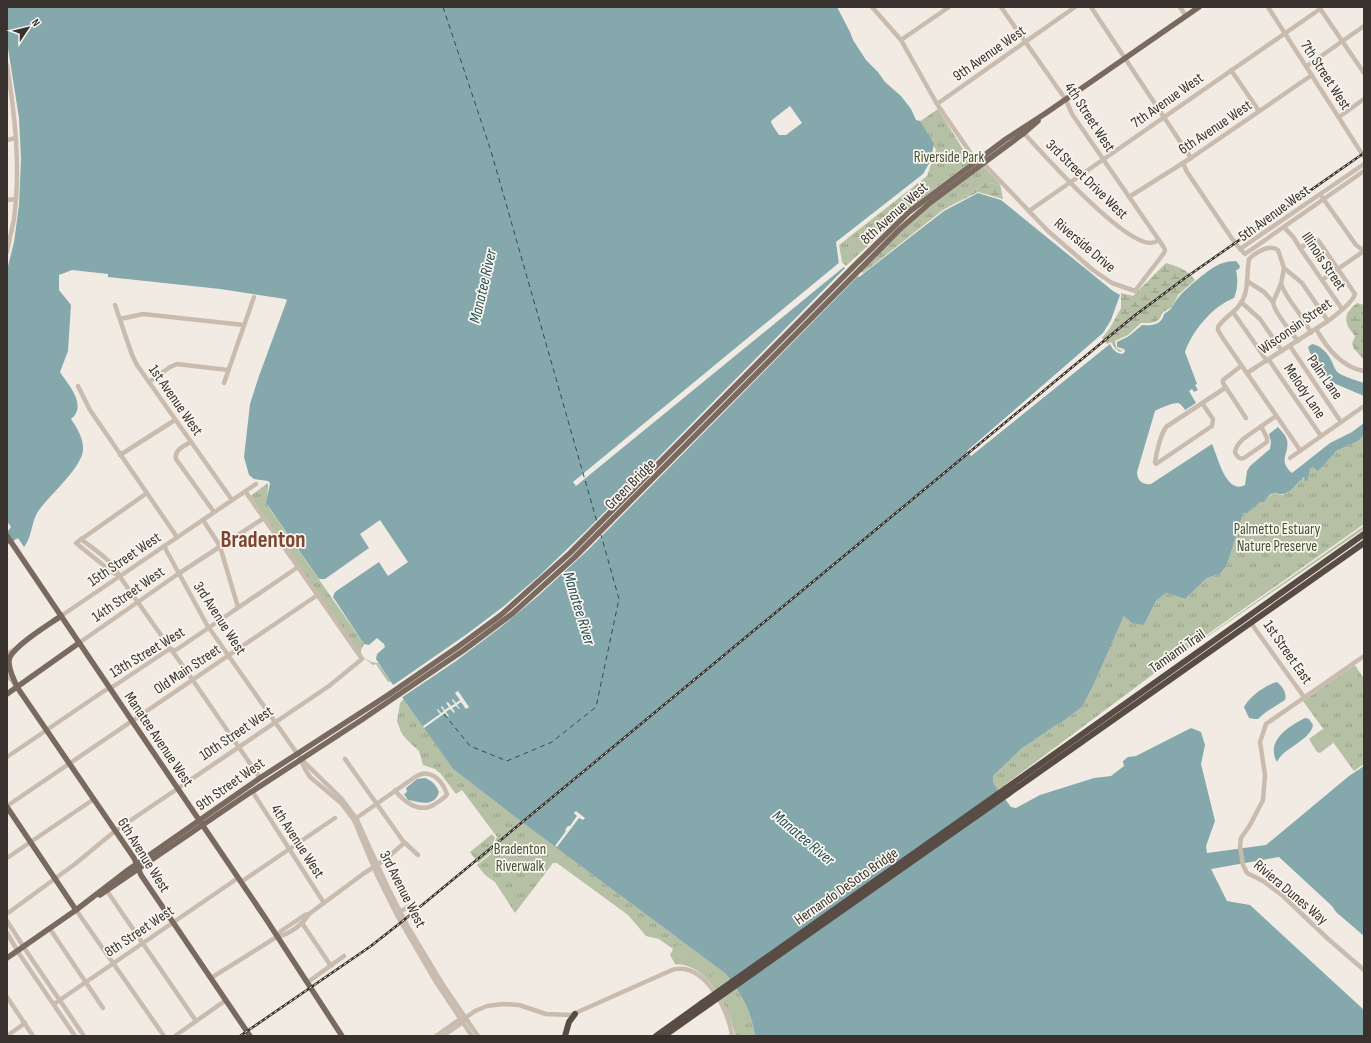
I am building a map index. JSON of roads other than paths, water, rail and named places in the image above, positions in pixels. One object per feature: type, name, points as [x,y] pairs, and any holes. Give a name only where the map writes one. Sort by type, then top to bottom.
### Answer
[{"type":"highway","name":"Tamiami Trail","points":[[1006,791],[1154,683],[1364,534]]},
{"type":"highway","name":"Tamiami Trail","points":[[1006,791],[1158,689],[1363,544]]},
{"type":"highway","name":"Hernando DeSoto Bridge","points":[[704,1005],[1006,791]]},
{"type":"highway","points":[[656,1036],[704,1005]]},
{"type":"highway","points":[[664,1036],[704,1005]]},
{"type":"highway","points":[[565,1036],[569,1022],[574,1014]]},
{"type":"main road","name":"8th Avenue West","points":[[859,265],[931,202],[983,163],[1022,131],[1199,7]]},
{"type":"main road","name":"8th Avenue West","points":[[859,265],[909,212],[1006,139],[1022,131]]},
{"type":"main road","points":[[983,163],[984,158],[998,148],[1006,139]]},
{"type":"main road","points":[[931,202],[942,190],[973,168],[976,161]]},
{"type":"main road","name":"Green Bridge","points":[[396,693],[485,627],[570,553],[859,265]]},
{"type":"main road","name":"Manatee Avenue West","points":[[7,536],[278,936],[342,1036]]},
{"type":"main road","name":"15th Street West","points":[[18,646],[61,616]]},
{"type":"main road","name":"14th Street West","points":[[7,694],[80,643]]},
{"type":"main road","points":[[10,668],[10,655],[18,646]]},
{"type":"main road","name":"6th Avenue West","points":[[10,668],[17,687],[116,831],[138,866],[141,875],[250,1036]]},
{"type":"main road","name":"9th Street West","points":[[84,905],[229,804],[260,778],[299,756],[396,693]]},
{"type":"main road","name":"9th Street West","points":[[229,804],[252,792],[299,756]]},
{"type":"main road","points":[[245,796],[247,792],[259,783],[260,778]]},
{"type":"main road","points":[[7,806],[76,910]]},
{"type":"main road","name":"9th Street West","points":[[7,958],[106,891],[138,866]]},
{"type":"street","points":[[872,7],[901,40],[937,104],[976,161]]},
{"type":"street","points":[[901,40],[949,7]]},
{"type":"street","name":"4th Street West","points":[[1001,7],[1066,100],[1072,114],[1159,240]]},
{"type":"street","name":"9th Avenue West","points":[[937,104],[1075,7]]},
{"type":"street","points":[[1091,7],[1191,158]]},
{"type":"street","points":[[1180,7],[1186,16]]},
{"type":"street","name":"7th Street West","points":[[1268,7],[1364,157]]},
{"type":"street","points":[[1319,8],[1364,73]]},
{"type":"street","name":"7th Avenue West","points":[[1029,211],[1319,8]]},
{"type":"street","points":[[1307,66],[1364,26]]},
{"type":"street","points":[[7,65],[9,93],[16,138],[17,161],[14,218],[7,252]]},
{"type":"street","points":[[1231,70],[1259,111]]},
{"type":"street","name":"6th Avenue West","points":[[1129,197],[1191,158],[1312,74]]},
{"type":"street","points":[[1339,117],[1364,99]]},
{"type":"street","name":"3rd Street Drive West","points":[[1022,131],[1070,182],[1105,216],[1127,233],[1148,243],[1153,243],[1159,240]]},
{"type":"street","points":[[7,140],[16,138]]},
{"type":"street","name":"Riverside Drive","points":[[983,163],[1048,231],[1097,274],[1112,283],[1133,291],[1138,288],[1164,253],[1164,249],[1159,240]]},
{"type":"street","points":[[1183,163],[1196,186],[1240,249]]},
{"type":"street","name":"5th Avenue West","points":[[1364,164],[1240,249],[1245,254],[1254,252],[1265,240],[1364,171]]},
{"type":"street","points":[[1320,194],[1356,245],[1364,251],[1322,280]]},
{"type":"street","points":[[7,200],[16,199]]},
{"type":"street","name":"Illinois Street","points":[[1284,227],[1294,238],[1342,309]]},
{"type":"street","points":[[1261,234],[1269,248]]},
{"type":"street","points":[[1300,248],[1314,239],[1317,239],[1338,269]]},
{"type":"street","points":[[1273,302],[1281,284],[1284,268],[1278,250],[1275,248],[1269,248],[1254,252],[1248,260],[1245,293],[1241,302],[1220,324],[1218,329],[1241,366],[1300,450]]},
{"type":"street","points":[[1284,268],[1302,283],[1328,321]]},
{"type":"street","name":"Wisconsin Street","points":[[1247,373],[1311,333],[1328,321],[1352,300],[1355,296],[1338,269]]},
{"type":"street","points":[[1247,281],[1264,292],[1273,302],[1273,305],[1298,341]]},
{"type":"street","points":[[1281,284],[1304,319],[1311,333]]},
{"type":"street","points":[[224,383],[254,297]]},
{"type":"street","points":[[1241,302],[1260,319],[1282,351]]},
{"type":"street","name":"1st Avenue West","points":[[115,305],[134,360],[232,500]]},
{"type":"street","name":"Melody Lane","points":[[1233,312],[1321,436]]},
{"type":"street","points":[[120,319],[143,314],[244,325]]},
{"type":"street","points":[[1316,329],[1340,360],[1355,369],[1364,371]]},
{"type":"street","name":"Palm Lane","points":[[1290,346],[1341,422]]},
{"type":"street","points":[[149,382],[170,367],[177,364],[228,370]]},
{"type":"street","points":[[1241,366],[1224,380],[1223,384],[1246,418]]},
{"type":"street","points":[[78,386],[90,410],[177,537]]},
{"type":"street","points":[[1202,403],[1213,419],[1212,426],[1167,458],[1156,464],[1157,452],[1166,427],[1202,403],[1225,388]]},
{"type":"street","points":[[1290,458],[1364,406]]},
{"type":"street","points":[[1261,426],[1267,438],[1267,442],[1244,458],[1242,459],[1238,457],[1235,452],[1237,445],[1243,439],[1261,426],[1276,416]]},
{"type":"street","points":[[120,455],[175,420]]},
{"type":"street","points":[[191,442],[177,452],[175,456],[214,512]]},
{"type":"street","points":[[1157,452],[1167,458]]},
{"type":"street","name":"15th Street West","points":[[61,616],[119,575],[256,484]]},
{"type":"street","points":[[245,491],[298,567],[319,594]]},
{"type":"street","points":[[147,493],[79,541],[113,573],[119,575],[260,778]]},
{"type":"street","name":"14th Street West","points":[[80,643],[219,546],[227,543],[264,518]]},
{"type":"street","points":[[203,520],[219,546],[238,607]]},
{"type":"street","name":"3rd Avenue West","points":[[164,546],[198,611],[276,721],[299,756],[304,769],[310,777],[341,803],[355,819],[397,915],[472,1036]]},
{"type":"street","name":"13th Street West","points":[[7,757],[104,691],[168,650],[176,650],[298,567]]},
{"type":"street","name":"Old Main Street","points":[[7,806],[319,594]]},
{"type":"street","name":"10th Street West","points":[[8,913],[55,879],[116,831],[329,686],[362,659],[319,594]]},
{"type":"street","name":"1st Street East","points":[[1251,623],[1304,697]]},
{"type":"street","name":"15th Street West","points":[[7,654],[18,646]]},
{"type":"street","name":"Riviera Dunes Way","points":[[1364,656],[1266,724],[1260,742],[1265,775],[1263,800],[1242,838],[1240,846],[1243,865],[1247,873],[1263,880],[1283,896],[1327,938],[1364,970]]},
{"type":"street","name":"6th Avenue West","points":[[7,661],[10,668]]},
{"type":"street","name":"6th Avenue West","points":[[7,674],[17,687]]},
{"type":"street","points":[[1154,683],[1158,689]]},
{"type":"street","points":[[345,759],[404,843],[418,856]]},
{"type":"street","points":[[355,819],[395,790],[418,775],[427,773],[433,775],[438,779],[446,796],[431,806],[423,808],[404,801],[395,790]]},
{"type":"street","name":"4th Avenue West","points":[[252,792],[324,903]]},
{"type":"street","points":[[7,858],[94,799]]},
{"type":"street","name":"8th Street West","points":[[54,1004],[142,944],[261,868],[335,818]]},
{"type":"street","points":[[211,978],[278,936],[283,936],[302,923],[309,914],[390,856],[404,843]]},
{"type":"street","name":"3rd Avenue West","points":[[375,866],[435,975]]},
{"type":"street","points":[[106,891],[196,1021]]},
{"type":"street","points":[[400,912],[409,906]]},
{"type":"street","points":[[76,910],[164,1036]]},
{"type":"street","points":[[278,936],[280,931],[309,914]]},
{"type":"street","points":[[7,921],[84,1036]]},
{"type":"street","points":[[302,923],[331,966]]},
{"type":"street","points":[[50,929],[103,1008]]},
{"type":"street","points":[[7,933],[75,1036]]},
{"type":"street","points":[[308,982],[344,956]]},
{"type":"street","points":[[436,1036],[482,1008],[495,1004],[521,1006],[547,1014],[568,1016],[664,973],[676,969],[682,969],[693,972],[710,987],[720,1001],[728,1019],[732,1036]]},
{"type":"street","points":[[7,997],[34,1036]]},
{"type":"street","points":[[175,1036],[226,1000]]},
{"type":"street","points":[[443,1036],[463,1020]]},
{"type":"street","name":"3rd Avenue West","points":[[463,1020],[478,1036]]},
{"type":"street","points":[[7,1036],[25,1024]]},
{"type":"water","name":"Manatee River","points":[[7,7],[837,7],[853,40],[866,60],[878,72],[885,82],[901,96],[911,109],[916,120],[920,121],[934,144],[930,162],[923,174],[836,242],[839,264],[859,277],[944,211],[978,193],[1001,200],[1113,291],[1120,295],[1111,320],[1103,333],[968,450],[967,452],[971,456],[1110,344],[1118,353],[1122,354],[1125,352],[1124,349],[1117,347],[1117,342],[1129,336],[1142,325],[1159,323],[1164,314],[1171,308],[1181,294],[1204,274],[1220,264],[1236,261],[1240,266],[1239,269],[1236,270],[1237,284],[1234,298],[1218,307],[1204,320],[1188,344],[1185,352],[1197,384],[1195,385],[1198,390],[1194,392],[1192,389],[1189,391],[1196,403],[1185,410],[1178,403],[1155,411],[1137,472],[1139,480],[1145,484],[1151,484],[1212,444],[1220,465],[1228,480],[1233,485],[1238,487],[1245,485],[1247,471],[1250,466],[1270,449],[1271,442],[1269,434],[1278,427],[1286,438],[1287,445],[1285,464],[1292,473],[1330,443],[1352,432],[1364,423],[1364,435],[1358,441],[1336,451],[1318,471],[1313,467],[1310,469],[1308,480],[1305,481],[1304,477],[1286,493],[1272,494],[1264,502],[1260,502],[1247,513],[1243,513],[1227,565],[1220,574],[1207,578],[1185,599],[1166,593],[1156,601],[1144,625],[1132,623],[1124,616],[1094,684],[1082,707],[1021,749],[993,776],[993,783],[1011,807],[1016,808],[1040,795],[1094,778],[1111,776],[1124,766],[1123,761],[1128,757],[1136,756],[1191,728],[1201,732],[1205,745],[1201,764],[1215,821],[1206,846],[1207,853],[1266,845],[1349,776],[1364,766],[1364,936],[1336,912],[1332,906],[1279,857],[1211,869],[1227,901],[1250,905],[1364,1010],[1364,1036],[755,1036],[751,1018],[745,1003],[726,974],[453,769],[402,697],[406,694],[398,683],[393,685],[376,659],[377,654],[385,647],[384,644],[377,638],[369,645],[364,644],[333,597],[335,592],[379,562],[388,576],[408,562],[380,520],[360,534],[369,548],[325,579],[319,579],[266,503],[270,483],[268,481],[254,479],[249,475],[244,457],[250,404],[287,300],[285,299],[220,289],[108,277],[108,274],[72,270],[59,275],[59,290],[71,305],[68,351],[60,372],[75,395],[77,401],[78,408],[71,419],[78,430],[83,450],[77,465],[37,513],[29,539],[24,547],[18,538],[7,545],[7,532],[11,527],[7,521],[7,270],[14,242],[19,205],[21,159],[19,118],[7,42]]},
{"type":"water","points":[[1312,344],[1318,346],[1326,353],[1331,359],[1338,373],[1364,383],[1364,396],[1331,382],[1310,353],[1308,347]]},
{"type":"water","points":[[1277,682],[1284,690],[1285,700],[1258,719],[1249,718],[1244,707],[1250,699],[1258,692]]},
{"type":"water","points":[[1305,718],[1309,719],[1313,725],[1311,730],[1277,762],[1274,754],[1276,741],[1280,735],[1292,725]]},
{"type":"water","points":[[425,778],[437,787],[439,792],[437,797],[426,803],[408,800],[404,794],[407,792],[406,788],[417,779]]},
{"type":"railway","points":[[240,1036],[371,946],[404,920],[1134,316],[1185,278],[1364,153]]},
{"type":"district","name":"Bradenton","points":[[263,539]]},
{"type":"park label","name":"Riverside Park","points":[[949,157]]},
{"type":"park label","name":"Palmetto Estuary Nature Preserve","points":[[1277,538]]},
{"type":"park label","name":"Bradenton Riverwalk","points":[[520,858]]}]
